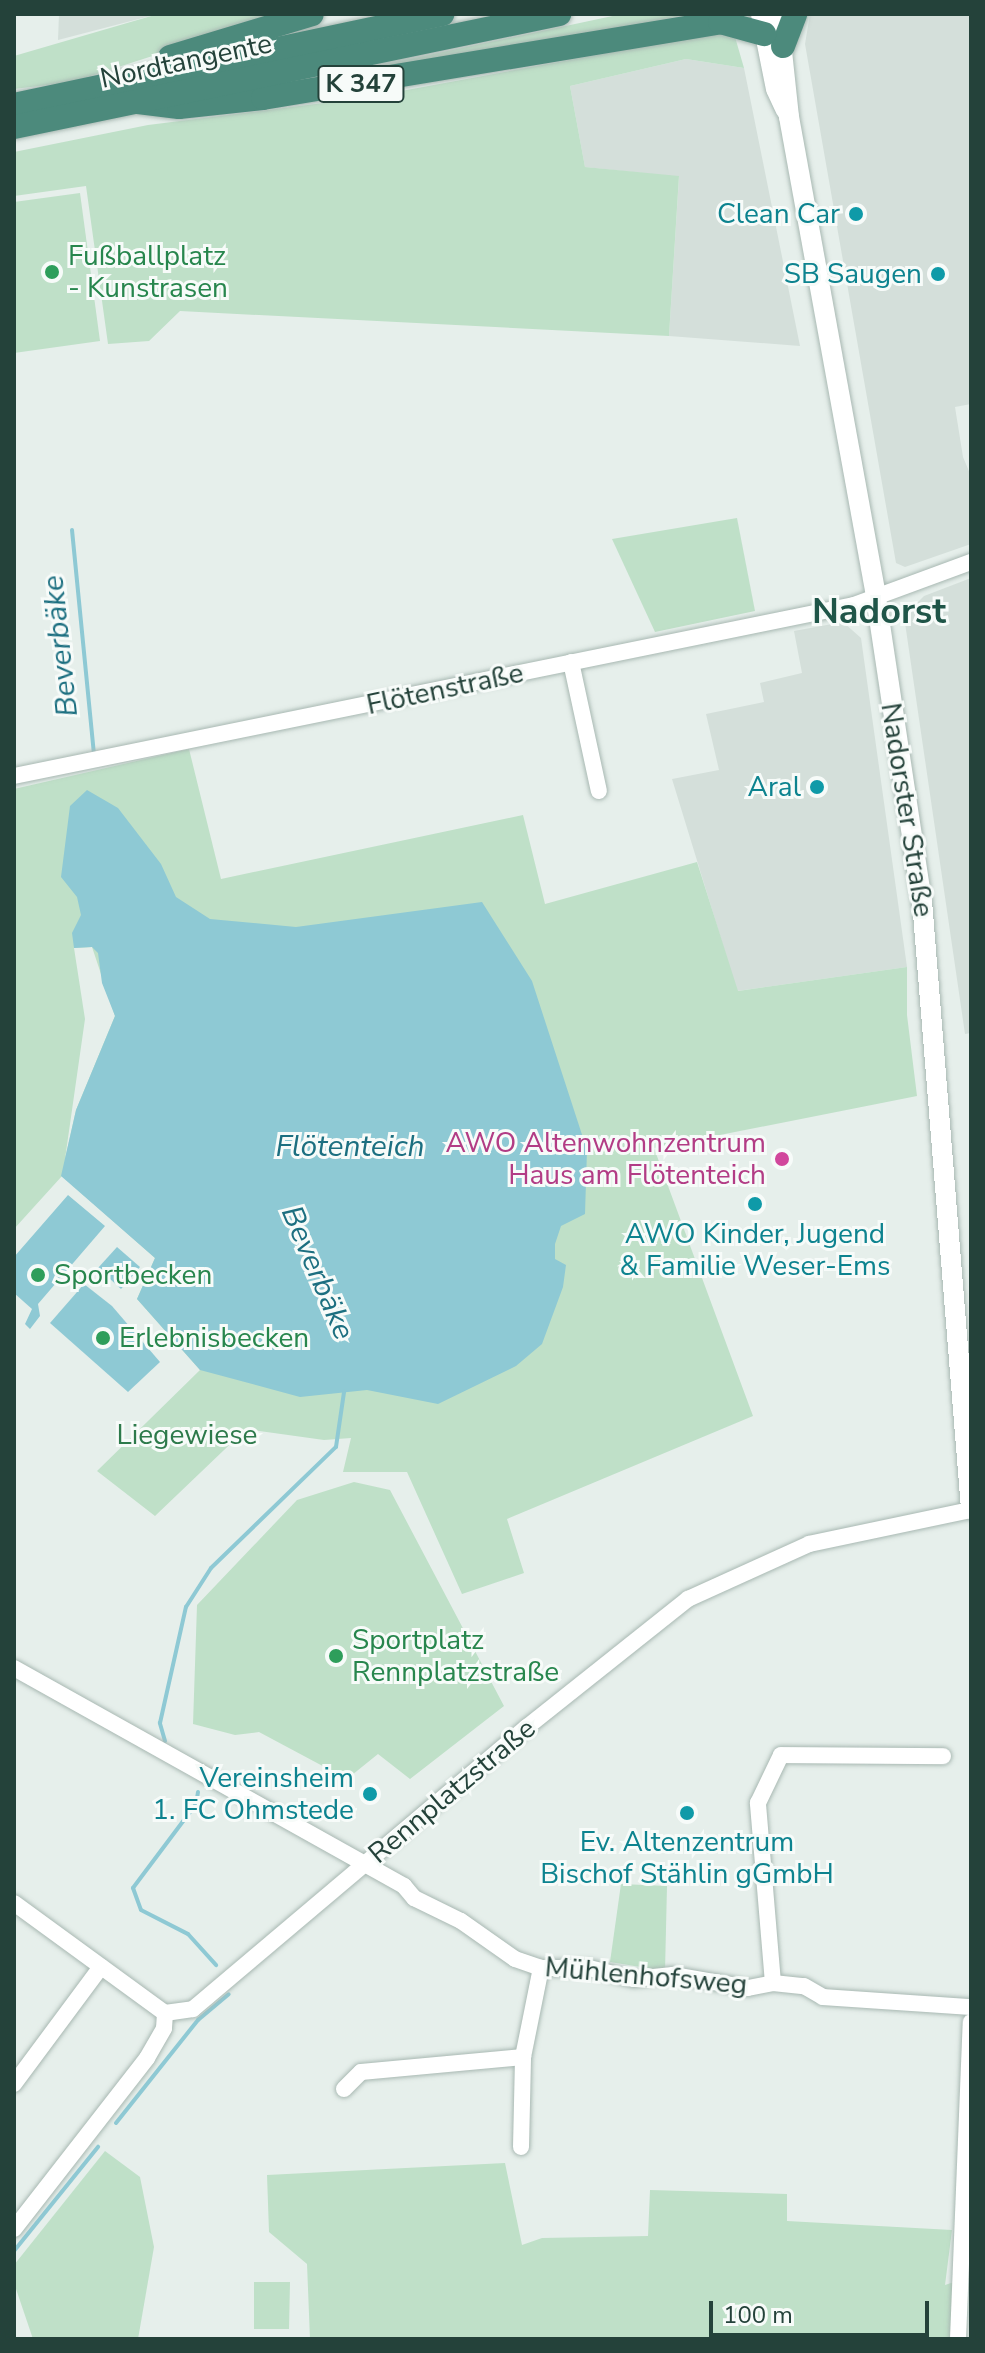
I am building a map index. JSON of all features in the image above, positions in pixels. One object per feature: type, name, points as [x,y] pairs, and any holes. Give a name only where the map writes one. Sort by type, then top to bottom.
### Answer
[{"type":"highway","name":"K 347","points":[[87,90],[123,69],[312,14]]},
{"type":"highway","name":"Nordtangente","points":[[14,105],[442,14]]},
{"type":"highway","name":"Nordtangente","points":[[14,127],[559,14]]},
{"type":"highway","name":"K 347","points":[[689,26],[714,14]]},
{"type":"highway","points":[[772,27],[795,14]]},
{"type":"highway","name":"K 347","points":[[138,102],[179,107],[310,92],[689,26],[738,23],[772,27]]},
{"type":"street","name":"Nadorster Straße","points":[[772,27],[876,598],[927,941],[971,1510]]},
{"type":"street","name":"Flötenstraße","points":[[14,776],[876,598],[971,562]]},
{"type":"street","points":[[571,662],[599,791]]},
{"type":"street","name":"Rennplatzstraße","points":[[165,2013],[193,2009],[688,1599],[809,1544],[971,1510]]},
{"type":"street","name":"Mühlenhofsweg","points":[[14,1668],[365,1865],[515,1959],[541,1968],[589,1968],[634,1979],[673,1975],[748,1988],[773,1983],[804,1986],[823,1997],[971,2007]]},
{"type":"street","points":[[773,1983],[758,1803],[781,1755],[943,1756]]},
{"type":"street","points":[[14,1903],[165,2013],[164,2028],[147,2058],[14,2229]]},
{"type":"street","points":[[14,2084],[101,1967]]},
{"type":"street","points":[[521,2147],[523,2057],[541,1968]]},
{"type":"street","points":[[958,2339],[971,2022]]},
{"type":"street","points":[[344,2089],[361,2072],[523,2057]]},
{"type":"shaded area","points":[[59,14],[158,14],[58,40]]},
{"type":"shaded area","points":[[810,14],[971,14],[971,404],[955,407],[963,457],[971,476],[971,544],[905,567],[896,563],[805,44]]},
{"type":"shaded area","points":[[686,59],[744,68],[800,346],[669,336],[679,177],[585,167],[570,86]]},
{"type":"shaded area","points":[[971,578],[971,1033],[965,1034],[904,616],[924,596]]},
{"type":"shaded area","points":[[843,622],[861,638],[907,967],[737,991],[672,779],[719,770],[706,714],[764,702],[760,683],[802,673],[794,631]]},
{"type":"green space","points":[[158,14],[282,14],[72,82],[14,89],[14,56]]},
{"type":"green space","points":[[622,14],[688,14],[585,37],[273,88]]},
{"type":"green space","points":[[733,30],[744,68],[686,59],[570,86],[585,167],[679,176],[669,336],[180,311],[149,341],[108,344],[86,186],[14,196],[14,152],[148,125],[363,98]]},
{"type":"green space","name":"Fußballplatz - Kunstrasen","points":[[80,193],[100,341],[14,353],[14,202]]},
{"type":"green space","points":[[737,518],[755,611],[655,632],[612,539]]},
{"type":"green space","name":"Liegewiese","points":[[189,749],[221,879],[523,815],[545,904],[697,862],[738,991],[907,967],[907,1015],[917,1096],[654,1148],[753,1416],[507,1519],[524,1573],[462,1594],[407,1472],[343,1472],[351,1438],[324,1440],[246,1429],[155,1516],[97,1471],[200,1370],[137,1299],[155,1258],[62,1176],[14,1229],[14,789]],"holes":[[[92,947],[115,1016],[76,1110],[65,1159],[85,1019],[74,948]]]},
{"type":"green space","name":"Sportplatz Rennplatzstraße","points":[[354,1482],[390,1490],[504,1706],[410,1779],[378,1754],[347,1779],[259,1732],[235,1735],[193,1724],[197,1605],[297,1500]]},
{"type":"green space","points":[[621,1884],[667,1886],[665,1971],[610,1962]]},
{"type":"green space","points":[[105,2151],[140,2177],[154,2247],[138,2339],[33,2339],[14,2283],[14,2265]]},
{"type":"green space","points":[[505,2163],[522,2245],[542,2238],[648,2236],[650,2190],[787,2194],[787,2221],[952,2230],[945,2285],[954,2282],[950,2339],[310,2339],[307,2264],[269,2232],[267,2175]]},
{"type":"green space","points":[[254,2282],[290,2282],[289,2329],[254,2329]]},
{"type":"water","name":"Flötenteich","points":[[87,790],[118,808],[161,864],[176,897],[210,919],[296,927],[482,902],[532,981],[587,1150],[585,1214],[561,1226],[555,1244],[555,1259],[566,1265],[563,1287],[542,1344],[516,1366],[438,1404],[367,1390],[300,1397],[200,1370],[137,1299],[155,1258],[61,1176],[76,1110],[115,1016],[102,983],[98,953],[92,947],[74,948],[72,933],[81,915],[77,897],[61,877],[70,806]]},
{"type":"water","name":"Sportbecken","points":[[68,1195],[105,1226],[38,1304],[40,1316],[30,1329],[25,1324],[32,1309],[14,1293],[14,1257]]},
{"type":"water","points":[[117,1247],[140,1267],[121,1289],[98,1268]]},
{"type":"water","name":"Erlebnisbecken","points":[[84,1284],[112,1306],[160,1362],[128,1392],[50,1323]]},
{"type":"waterway","name":"Beverbäke","points":[[72,530],[94,755]]},
{"type":"waterway","name":"Beverbäke","points":[[165,1741],[160,1723],[186,1607],[211,1568],[336,1447],[344,1392]]},
{"type":"waterway","name":"Beverbäke","points":[[198,1792],[196,1804],[133,1888],[141,1910],[188,1934],[216,1965]]},
{"type":"waterway","name":"Beverbäke","points":[[116,2123],[198,2020],[229,1994]]},
{"type":"waterway","name":"Beverbäke","points":[[14,2251],[98,2147]]},
{"type":"place","name":"Clean Car","points":[[856,214]]},
{"type":"place","name":"Fußballplatz - Kunstrasen","points":[[52,272]]},
{"type":"place","name":"SB Saugen","points":[[938,274]]},
{"type":"place","name":"Aral","points":[[817,787]]},
{"type":"place","name":"AWO Altenwohnzentrum Haus am Flötenteich","points":[[782,1159]]},
{"type":"place","name":"AWO Kinder, Jugend & Familie Weser-Ems","points":[[755,1204]]},
{"type":"place","name":"Sportbecken","points":[[38,1275]]},
{"type":"place","name":"Erlebnisbecken","points":[[103,1338]]},
{"type":"place","name":"Sportplatz Rennplatzstraße","points":[[336,1656]]},
{"type":"place","name":"Vereinsheim 1. FC Ohmstede","points":[[370,1794]]},
{"type":"place","name":"Ev. Altenzentrum Bischof Stählin gGmbH","points":[[687,1813]]},
{"type":"district","name":"Nadorst","points":[[879,612]]}]
